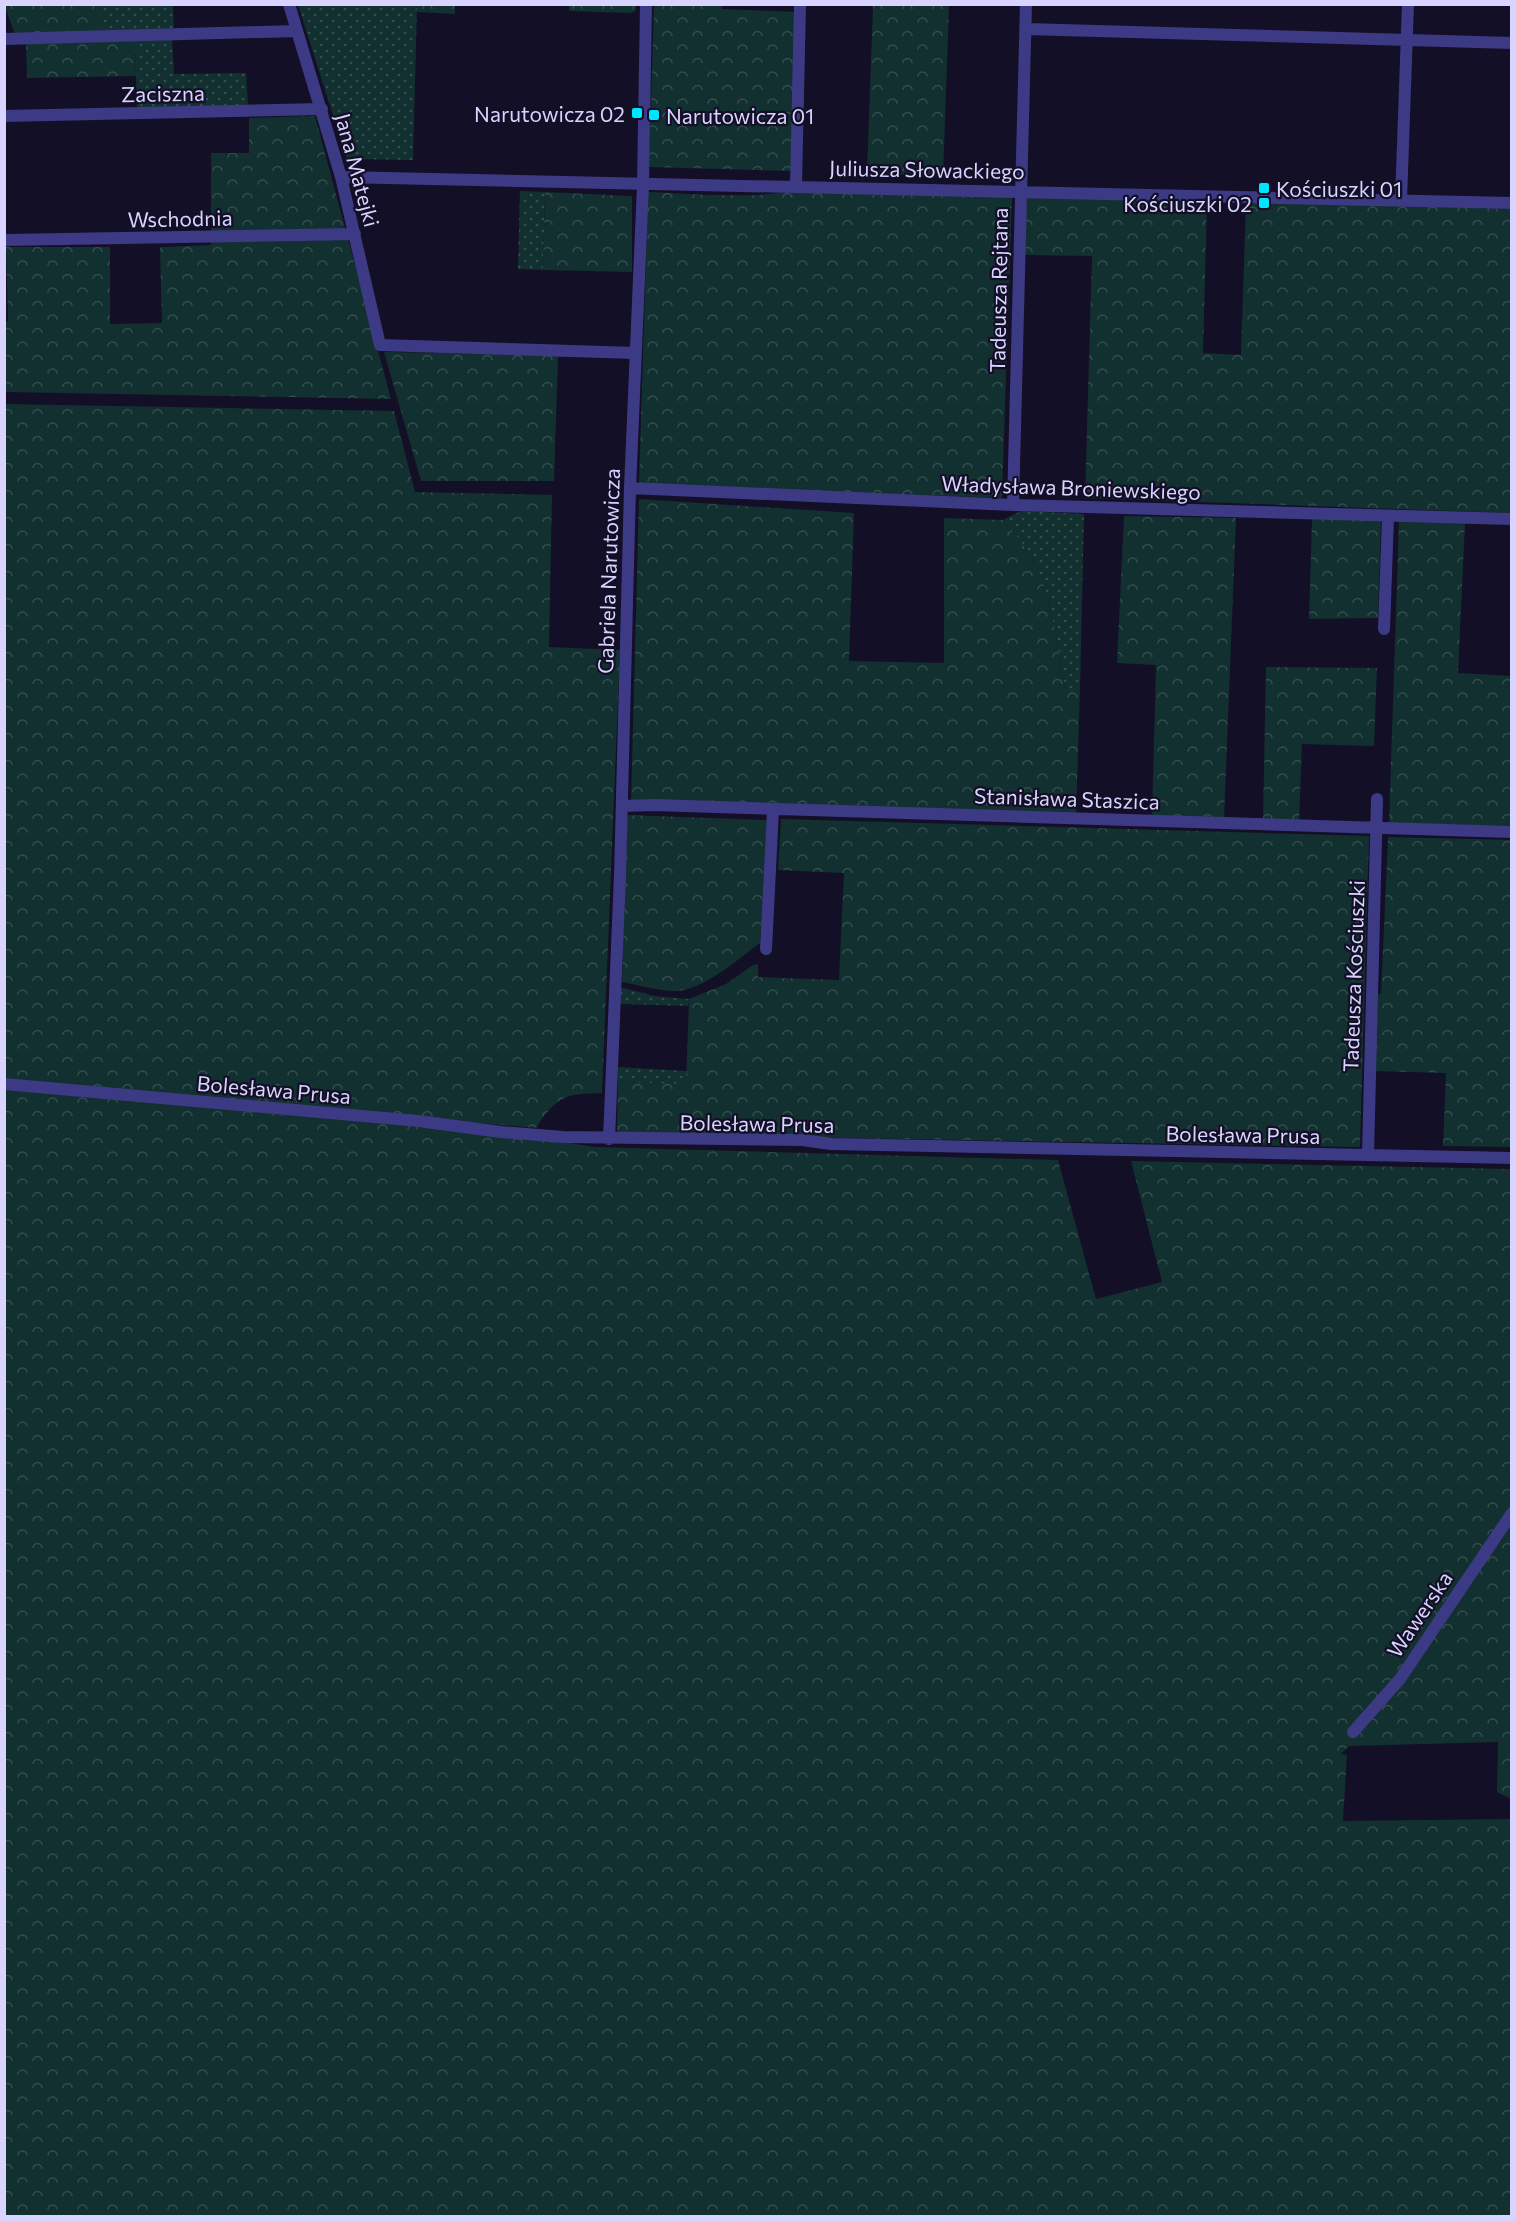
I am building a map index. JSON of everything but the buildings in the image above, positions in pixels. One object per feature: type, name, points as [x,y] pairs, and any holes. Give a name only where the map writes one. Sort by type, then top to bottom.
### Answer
[{"type":"street","name":"Jana Matejki","points":[[289,4],[341,177],[378,339],[383,346],[635,353]]},
{"type":"street","name":"Gabriela Narutowicza","points":[[609,1139],[622,806],[630,488],[644,185],[646,4]]},
{"type":"street","points":[[796,185],[800,4]]},
{"type":"street","name":"Tadeusza Rejtana","points":[[1013,505],[1026,4]]},
{"type":"street","points":[[1401,200],[1408,4]]},
{"type":"street","points":[[1026,29],[1512,43]]},
{"type":"street","points":[[4,39],[297,31]]},
{"type":"street","name":"Zaciszna","points":[[4,116],[322,109]]},
{"type":"street","name":"Juliusza Słowackiego","points":[[341,177],[644,185],[796,185],[1512,203]]},
{"type":"street","name":"Wschodnia","points":[[4,240],[355,234]]},
{"type":"street","name":"Władysława Broniewskiego","points":[[630,488],[1013,505],[1388,518],[1512,519]]},
{"type":"street","points":[[1384,630],[1388,518]]},
{"type":"street","name":"Tadeusza Kościuszki","points":[[1368,1154],[1377,800]]},
{"type":"street","name":"Stanisława Staszica","points":[[622,806],[1512,832]]},
{"type":"street","points":[[766,949],[773,810]]},
{"type":"street","name":"Bolesława Prusa","points":[[4,1084],[418,1121],[501,1132],[609,1139],[802,1140],[831,1144],[1124,1152],[1512,1158]]},
{"type":"street","name":"Wawerska","points":[[1353,1732],[1400,1679],[1512,1513]]},
{"type":"green space","points":[[4,5],[100,5],[100,33],[15,34]]},
{"type":"green space","points":[[100,5],[173,5],[174,31],[100,33]]},
{"type":"green space","points":[[298,5],[417,5],[413,160],[347,159]]},
{"type":"green space","points":[[417,5],[455,5],[455,14],[417,12]]},
{"type":"green space","points":[[569,5],[636,5],[636,10],[632,13],[569,11]]},
{"type":"green space","points":[[654,5],[722,5],[722,9],[796,12],[792,171],[649,167]]},
{"type":"green space","points":[[873,5],[949,5],[943,177],[867,173]]},
{"type":"green space","points":[[172,40],[174,74],[246,73],[248,106],[137,108],[135,41]]},
{"type":"green space","points":[[135,41],[136,76],[27,78],[26,44]]},
{"type":"green space","points":[[315,116],[391,399],[5,392],[4,322],[8,321],[6,247],[110,247],[110,324],[162,323],[160,247],[211,245],[211,153],[249,153],[249,118]]},
{"type":"green space","points":[[789,190],[1012,196],[1002,498],[639,484],[648,192],[760,195]]},
{"type":"green space","points":[[520,191],[545,192],[543,270],[518,269]]},
{"type":"green space","points":[[545,192],[632,196],[632,272],[543,270]]},
{"type":"green space","points":[[1026,196],[1207,201],[1203,353],[1241,355],[1246,202],[1511,209],[1511,513],[1085,498],[1092,256],[1025,255]]},
{"type":"green space","points":[[384,352],[558,355],[554,481],[421,481]]},
{"type":"green space","points":[[4,404],[394,411],[415,492],[552,495],[549,647],[620,650],[602,1093],[579,1094],[563,1099],[550,1109],[536,1128],[5,1080]]},
{"type":"green space","points":[[639,499],[854,513],[849,661],[944,663],[944,518],[1003,520],[1029,553],[1044,585],[1066,689],[1080,689],[1076,814],[631,802]]},
{"type":"green space","points":[[1021,511],[1084,514],[1080,689],[1066,689],[1044,585],[1029,553],[1003,520]]},
{"type":"green space","points":[[1124,516],[1236,518],[1224,819],[1152,818],[1156,665],[1117,663]]},
{"type":"green space","points":[[1312,519],[1381,520],[1378,618],[1309,619]]},
{"type":"green space","points":[[1399,521],[1465,523],[1458,673],[1511,676],[1511,826],[1389,823]]},
{"type":"green space","points":[[1266,667],[1377,668],[1374,746],[1302,744],[1299,821],[1263,820]]},
{"type":"green space","points":[[626,815],[767,820],[760,943],[719,974],[695,987],[672,991],[622,982]]},
{"type":"green space","points":[[781,819],[1369,836],[1360,1147],[617,1134],[618,1082],[686,1084],[689,999],[726,984],[753,965],[758,964],[758,977],[839,980],[844,873],[778,870]]},
{"type":"green space","points":[[1388,837],[1511,840],[1511,1147],[1443,1146],[1446,1073],[1372,1071],[1375,994],[1381,994]]},
{"type":"green space","points":[[620,987],[654,996],[689,999],[688,1006],[620,1004]]},
{"type":"green space","points":[[618,1067],[687,1071],[686,1085],[618,1082]]},
{"type":"green space","points":[[4,1089],[539,1138],[594,1147],[1058,1160],[1096,1299],[1162,1282],[1131,1161],[1511,1169],[1511,1799],[1497,1792],[1498,1742],[1349,1746],[1341,1754],[1347,1755],[1343,1821],[1511,1819],[1511,2216],[5,2216]]},
{"type":"place","name":"Narutowicza 02","points":[[637,113]]},
{"type":"place","name":"Narutowicza 01","points":[[654,115]]},
{"type":"place","name":"Kościuszki 01","points":[[1264,188]]},
{"type":"place","name":"Kościuszki 02","points":[[1264,203]]}]
